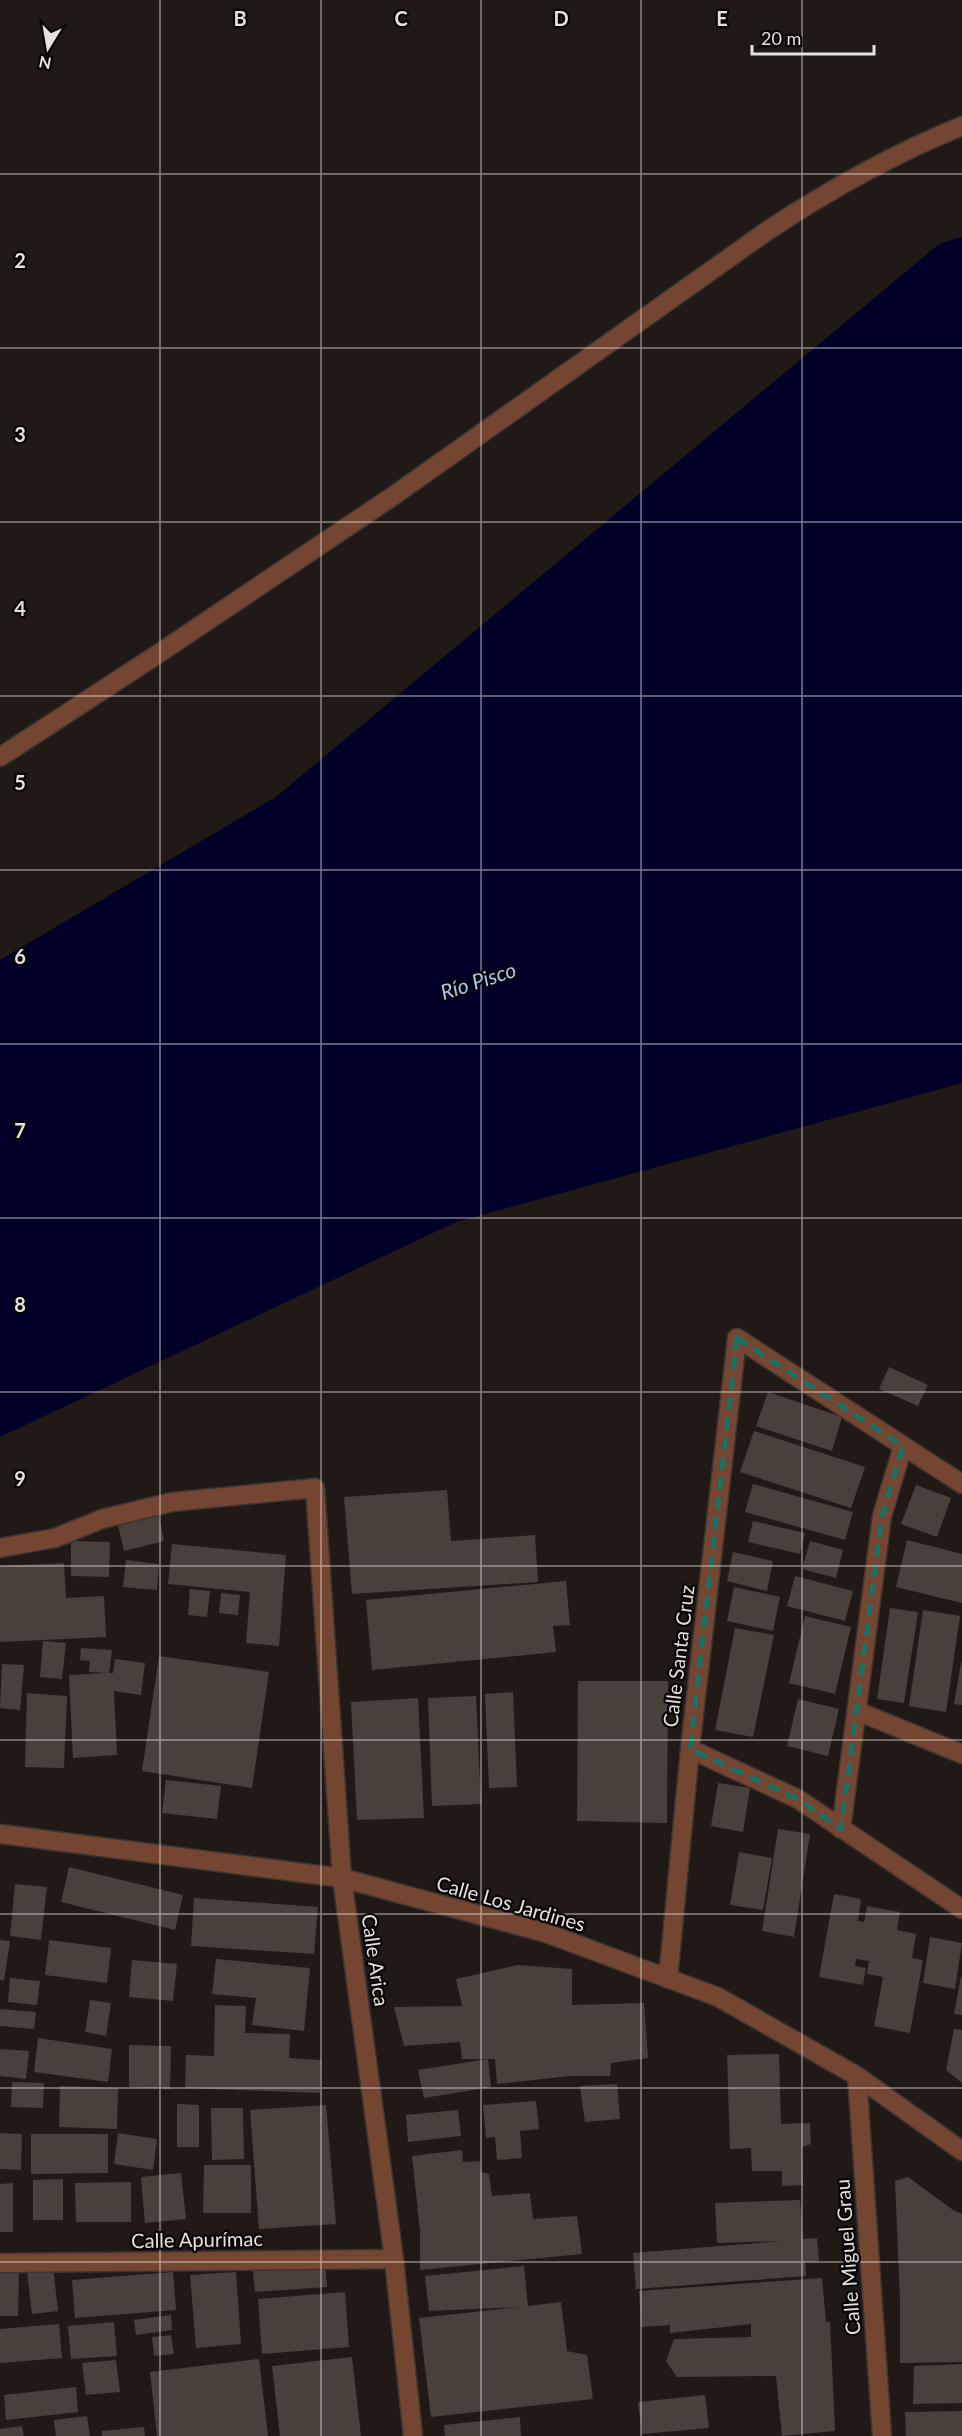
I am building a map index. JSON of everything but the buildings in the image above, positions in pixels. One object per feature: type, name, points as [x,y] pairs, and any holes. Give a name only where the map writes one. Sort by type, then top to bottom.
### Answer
[{"type":"street","points":[[0,757],[396,494],[787,218],[868,169],[962,126]]},
{"type":"street","name":"Calle Santa Cruz","points":[[668,1979],[690,1749],[737,1338],[903,1446]]},
{"type":"street","points":[[841,1829],[882,1516],[903,1446],[962,1484]]},
{"type":"street","name":"Calle Arica","points":[[0,1548],[55,1538],[102,1519],[172,1502],[315,1488],[342,1878],[394,2259],[413,2436]]},
{"type":"street","points":[[857,1711],[962,1754]]},
{"type":"street","points":[[690,1749],[798,1799],[962,1909]]},
{"type":"street","name":"Calle Los Jardines","points":[[0,1834],[342,1878],[546,1933],[718,1997],[857,2076],[962,2151]]},
{"type":"street","name":"Calle Miguel Grau","points":[[857,2076],[882,2436]]},
{"type":"street","name":"Calle Apurímac","points":[[0,2263],[394,2259]]},
{"type":"highlighted area","points":[[737,1338],[903,1446],[882,1516],[841,1829],[798,1799],[690,1749]]},
{"type":"water","name":"Río Pisco","points":[[962,237],[962,1083],[456,1222],[0,1437],[0,960],[276,797],[939,244]]}]
